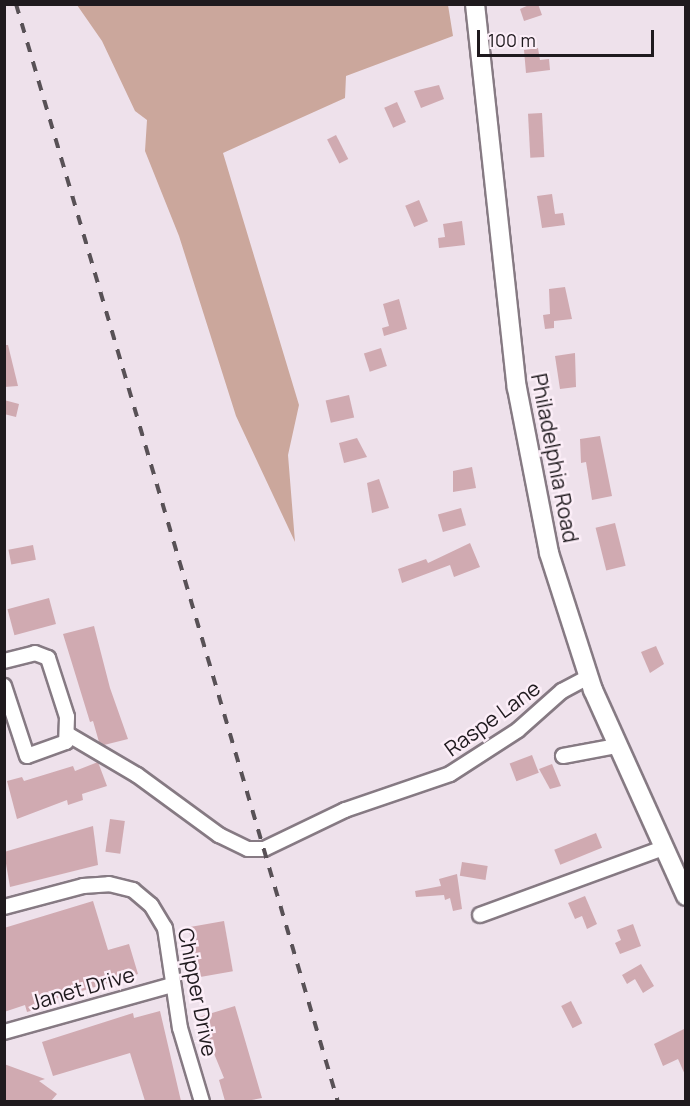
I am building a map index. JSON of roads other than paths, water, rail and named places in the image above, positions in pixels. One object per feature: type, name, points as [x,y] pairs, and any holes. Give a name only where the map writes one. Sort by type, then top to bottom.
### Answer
[{"type":"main road","name":"Philadelphia Road","points":[[475,4],[524,436],[556,581],[588,677],[686,896]]},
{"type":"street","points":[[4,661],[35,653],[48,658],[69,735],[61,746],[27,756],[4,686]]},
{"type":"street","name":"Raspe Lane","points":[[69,735],[137,775],[236,844],[264,849],[316,824],[450,774],[518,730],[562,691],[588,677]]},
{"type":"street","points":[[563,756],[617,746]]},
{"type":"street","points":[[480,915],[663,848]]},
{"type":"street","name":"Chipper Drive","points":[[4,907],[95,884],[133,890],[151,904],[165,928],[172,985],[202,1101]]},
{"type":"street","name":"Janet Drive","points":[[4,1032],[172,985]]},
{"type":"railway","points":[[16,4],[338,1102]]}]
